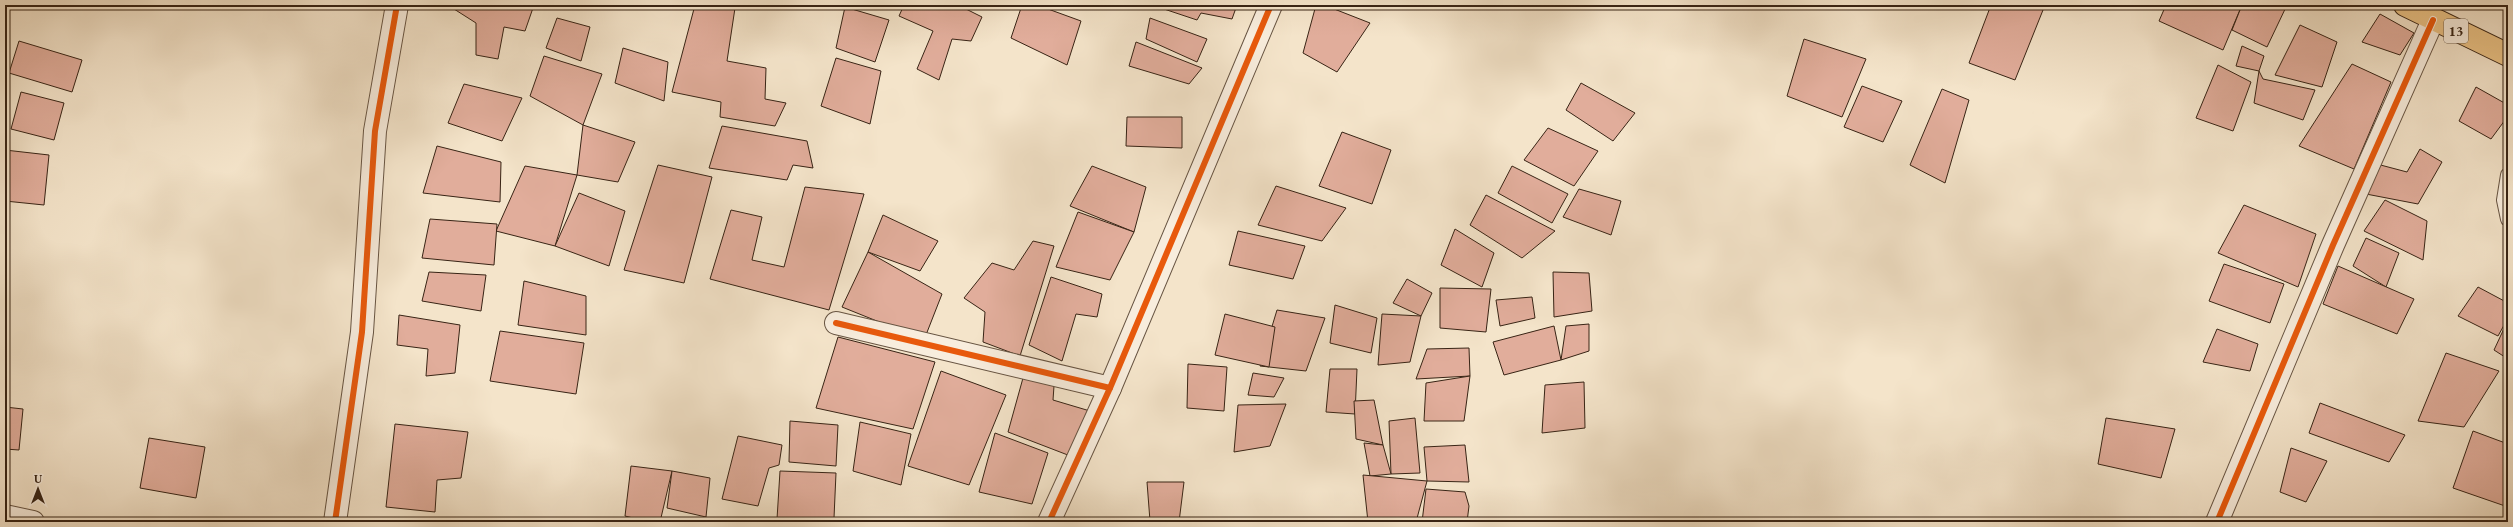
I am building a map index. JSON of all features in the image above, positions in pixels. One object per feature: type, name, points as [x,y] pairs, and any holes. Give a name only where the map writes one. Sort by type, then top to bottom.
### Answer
[{"type":"highway","name":"13","points":[[2405,5],[2433,20],[2508,55]]},
{"type":"street","points":[[335,522],[362,332],[375,131],[396,5]]},
{"type":"street","points":[[1049,522],[1110,388],[1271,5]]},
{"type":"street","points":[[2217,522],[2333,245],[2433,20]]},
{"type":"street","points":[[836,323],[1110,388]]},
{"type":"street","points":[[5,516],[33,522]]},
{"type":"lane","points":[[2508,175],[2504,200],[2508,219]]},
{"type":"building","points":[[455,5],[534,5],[525,31],[504,27],[498,59],[476,55],[476,23],[454,9]]},
{"type":"building","points":[[695,5],[724,5],[735,8],[727,61],[766,68],[765,99],[786,103],[775,126],[720,117],[721,102],[672,92]]},
{"type":"building","points":[[904,5],[958,5],[982,17],[971,41],[952,39],[939,80],[917,69],[933,31],[899,16]]},
{"type":"building","points":[[1022,5],[1037,5],[1081,21],[1067,65],[1011,38]]},
{"type":"building","points":[[1166,5],[1237,5],[1232,19],[1201,13],[1197,20],[1164,9]]},
{"type":"building","points":[[1316,5],[1324,5],[1370,23],[1337,72],[1303,53]]},
{"type":"building","points":[[1991,5],[2045,5],[2015,80],[1969,63]]},
{"type":"building","points":[[2166,5],[2242,5],[2223,50],[2159,21]]},
{"type":"building","points":[[2242,5],[2287,5],[2267,47],[2232,30]]},
{"type":"building","points":[[845,7],[889,20],[875,62],[836,48]]},
{"type":"building","points":[[2380,14],[2414,33],[2400,55],[2362,42]]},
{"type":"building","points":[[557,18],[590,27],[581,61],[546,48]]},
{"type":"building","points":[[1150,18],[1207,39],[1197,62],[1146,39]]},
{"type":"building","points":[[2300,25],[2337,42],[2322,87],[2275,75]]},
{"type":"building","points":[[1804,39],[1866,59],[1842,117],[1787,96]]},
{"type":"building","points":[[19,41],[82,60],[72,92],[9,73]]},
{"type":"building","points":[[1136,42],[1202,68],[1189,84],[1129,66]]},
{"type":"building","points":[[2242,46],[2264,56],[2259,71],[2236,66]]},
{"type":"building","points":[[623,48],[668,62],[664,101],[615,83]]},
{"type":"building","points":[[544,56],[602,74],[583,125],[530,96]]},
{"type":"building","points":[[836,58],[881,71],[870,124],[821,106]]},
{"type":"building","points":[[2352,64],[2391,82],[2354,169],[2299,146]]},
{"type":"building","points":[[2218,65],[2251,82],[2233,131],[2196,118]]},
{"type":"building","points":[[2259,71],[2263,79],[2315,90],[2303,120],[2254,103]]},
{"type":"building","points":[[1581,83],[1635,113],[1613,141],[1566,110]]},
{"type":"building","points":[[464,84],[522,98],[502,141],[448,123]]},
{"type":"building","points":[[1862,86],[1902,101],[1883,142],[1844,127]]},
{"type":"building","points":[[2476,87],[2508,105],[2508,116],[2491,139],[2459,121]]},
{"type":"building","points":[[1942,89],[1969,100],[1945,183],[1910,165]]},
{"type":"building","points":[[21,92],[64,103],[54,140],[11,129]]},
{"type":"building","points":[[1127,117],[1182,117],[1182,148],[1126,146]]},
{"type":"building","points":[[583,125],[635,142],[618,182],[577,175]]},
{"type":"building","points":[[722,126],[807,141],[813,168],[793,165],[787,180],[709,168]]},
{"type":"building","points":[[1548,128],[1598,151],[1574,186],[1524,160]]},
{"type":"building","points":[[1342,132],[1391,150],[1372,204],[1319,186]]},
{"type":"building","points":[[437,146],[501,162],[500,202],[423,193]]},
{"type":"building","points":[[2420,149],[2442,162],[2418,204],[2366,194],[2373,163],[2407,172]]},
{"type":"building","points":[[5,150],[49,155],[44,205],[5,201]]},
{"type":"building","points":[[658,165],[712,177],[684,283],[624,270]]},
{"type":"building","points":[[525,166],[577,175],[555,246],[496,231]]},
{"type":"building","points":[[1092,166],[1146,187],[1134,232],[1070,206]]},
{"type":"building","points":[[1512,166],[1568,194],[1552,223],[1498,193]]},
{"type":"building","points":[[1276,186],[1346,208],[1322,241],[1258,225]]},
{"type":"building","points":[[805,187],[864,194],[829,310],[710,279],[731,210],[762,217],[752,260],[784,267]]},
{"type":"building","points":[[1579,189],[1621,201],[1611,235],[1563,217]]},
{"type":"building","points":[[579,193],[625,211],[609,266],[555,246]]},
{"type":"building","points":[[1486,195],[1555,231],[1522,258],[1470,225]]},
{"type":"building","points":[[2385,200],[2427,221],[2423,260],[2364,231]]},
{"type":"building","points":[[2244,205],[2316,234],[2298,287],[2218,253]]},
{"type":"building","points":[[1078,212],[1134,232],[1110,280],[1056,267]]},
{"type":"building","points":[[883,215],[938,241],[920,271],[868,252]]},
{"type":"building","points":[[430,219],[497,224],[494,265],[422,258]]},
{"type":"building","points":[[1455,229],[1494,253],[1482,287],[1441,265]]},
{"type":"building","points":[[1238,231],[1305,246],[1293,279],[1229,265]]},
{"type":"building","points":[[2366,238],[2399,253],[2386,287],[2353,266]]},
{"type":"building","points":[[1033,241],[1054,246],[1020,356],[983,342],[985,312],[964,298],[992,263],[1014,270]]},
{"type":"building","points":[[868,252],[942,294],[924,340],[842,307]]},
{"type":"building","points":[[2224,264],[2284,284],[2270,323],[2209,301]]},
{"type":"building","points":[[2338,266],[2414,299],[2397,334],[2323,304]]},
{"type":"building","points":[[429,272],[486,275],[481,311],[422,301]]},
{"type":"building","points":[[1553,272],[1589,273],[1592,311],[1554,317]]},
{"type":"building","points":[[1051,277],[1102,294],[1097,317],[1076,314],[1062,361],[1029,345]]},
{"type":"building","points":[[1407,279],[1432,293],[1421,316],[1393,303]]},
{"type":"building","points":[[524,281],[586,296],[586,335],[518,325]]},
{"type":"building","points":[[2478,287],[2508,303],[2508,318],[2498,336],[2458,316]]},
{"type":"building","points":[[1440,288],[1491,289],[1486,332],[1440,328]]},
{"type":"building","points":[[1532,297],[1535,318],[1500,326],[1496,300]]},
{"type":"building","points":[[1335,305],[1377,318],[1371,353],[1330,343]]},
{"type":"building","points":[[1277,310],[1325,318],[1306,371],[1260,366]]},
{"type":"building","points":[[1225,314],[1275,327],[1269,367],[1215,355]]},
{"type":"building","points":[[1382,314],[1421,316],[1410,362],[1378,365]]},
{"type":"building","points":[[399,315],[460,325],[455,373],[426,376],[428,349],[397,345]]},
{"type":"building","points":[[2508,320],[2508,359],[2494,350]]},
{"type":"building","points":[[1589,324],[1589,351],[1561,360],[1566,326]]},
{"type":"building","points":[[1554,326],[1561,360],[1504,375],[1493,342]]},
{"type":"building","points":[[2217,329],[2258,344],[2250,371],[2203,362]]},
{"type":"building","points":[[500,331],[584,343],[576,394],[490,381]]},
{"type":"building","points":[[838,337],[935,362],[913,429],[816,408]]},
{"type":"building","points":[[1469,348],[1470,376],[1416,379],[1427,349]]},
{"type":"building","points":[[2446,353],[2499,371],[2464,427],[2418,421]]},
{"type":"building","points":[[1188,364],[1227,367],[1224,411],[1187,408]]},
{"type":"building","points":[[1330,369],[1357,369],[1355,414],[1326,412]]},
{"type":"building","points":[[941,371],[1006,395],[969,485],[908,466]]},
{"type":"building","points":[[1253,373],[1284,378],[1274,397],[1248,395]]},
{"type":"building","points":[[1470,376],[1464,421],[1424,421],[1426,383]]},
{"type":"building","points":[[1023,378],[1054,386],[1053,400],[1090,411],[1073,457],[1008,432]]},
{"type":"building","points":[[1584,382],[1585,428],[1542,433],[1545,385]]},
{"type":"building","points":[[1374,400],[1383,445],[1356,439],[1354,401]]},
{"type":"building","points":[[2320,403],[2405,435],[2389,462],[2309,433]]},
{"type":"building","points":[[1286,404],[1270,446],[1234,452],[1238,405]]},
{"type":"building","points":[[5,407],[23,409],[19,450],[5,449]]},
{"type":"building","points":[[1415,418],[1420,473],[1391,474],[1389,421]]},
{"type":"building","points":[[2106,418],[2175,429],[2161,478],[2098,464]]},
{"type":"building","points":[[790,421],[838,425],[836,466],[789,462]]},
{"type":"building","points":[[860,422],[911,434],[901,485],[853,471]]},
{"type":"building","points":[[395,424],[468,432],[461,478],[437,480],[435,512],[386,507]]},
{"type":"building","points":[[2473,431],[2508,444],[2508,507],[2453,488]]},
{"type":"building","points":[[995,433],[1048,453],[1032,504],[979,492]]},
{"type":"building","points":[[738,436],[782,445],[779,465],[769,468],[758,506],[722,499]]},
{"type":"building","points":[[149,438],[205,447],[196,498],[140,488]]},
{"type":"building","points":[[1364,443],[1383,445],[1391,474],[1370,476]]},
{"type":"building","points":[[1465,445],[1469,482],[1427,481],[1424,447]]},
{"type":"building","points":[[2291,448],[2327,461],[2306,502],[2280,492]]},
{"type":"building","points":[[631,466],[672,471],[660,522],[649,522],[625,516]]},
{"type":"building","points":[[672,471],[710,478],[706,517],[667,508]]},
{"type":"building","points":[[780,471],[836,473],[834,518],[777,519]]},
{"type":"building","points":[[1363,475],[1427,481],[1416,522],[1368,522]]},
{"type":"building","points":[[1147,482],[1184,482],[1179,522],[1101,522],[1150,521]]},
{"type":"building","points":[[1426,489],[1465,492],[1469,506],[1467,522],[1422,522]]},
{"type":"cycle path","points":[[335,522],[362,332],[375,131],[397,5]]},
{"type":"cycle path","points":[[1049,522],[1110,388],[1271,5]]},
{"type":"cycle path","points":[[2217,522],[2333,245],[2433,20]]},
{"type":"cycle path","points":[[836,323],[1110,388]]}]
